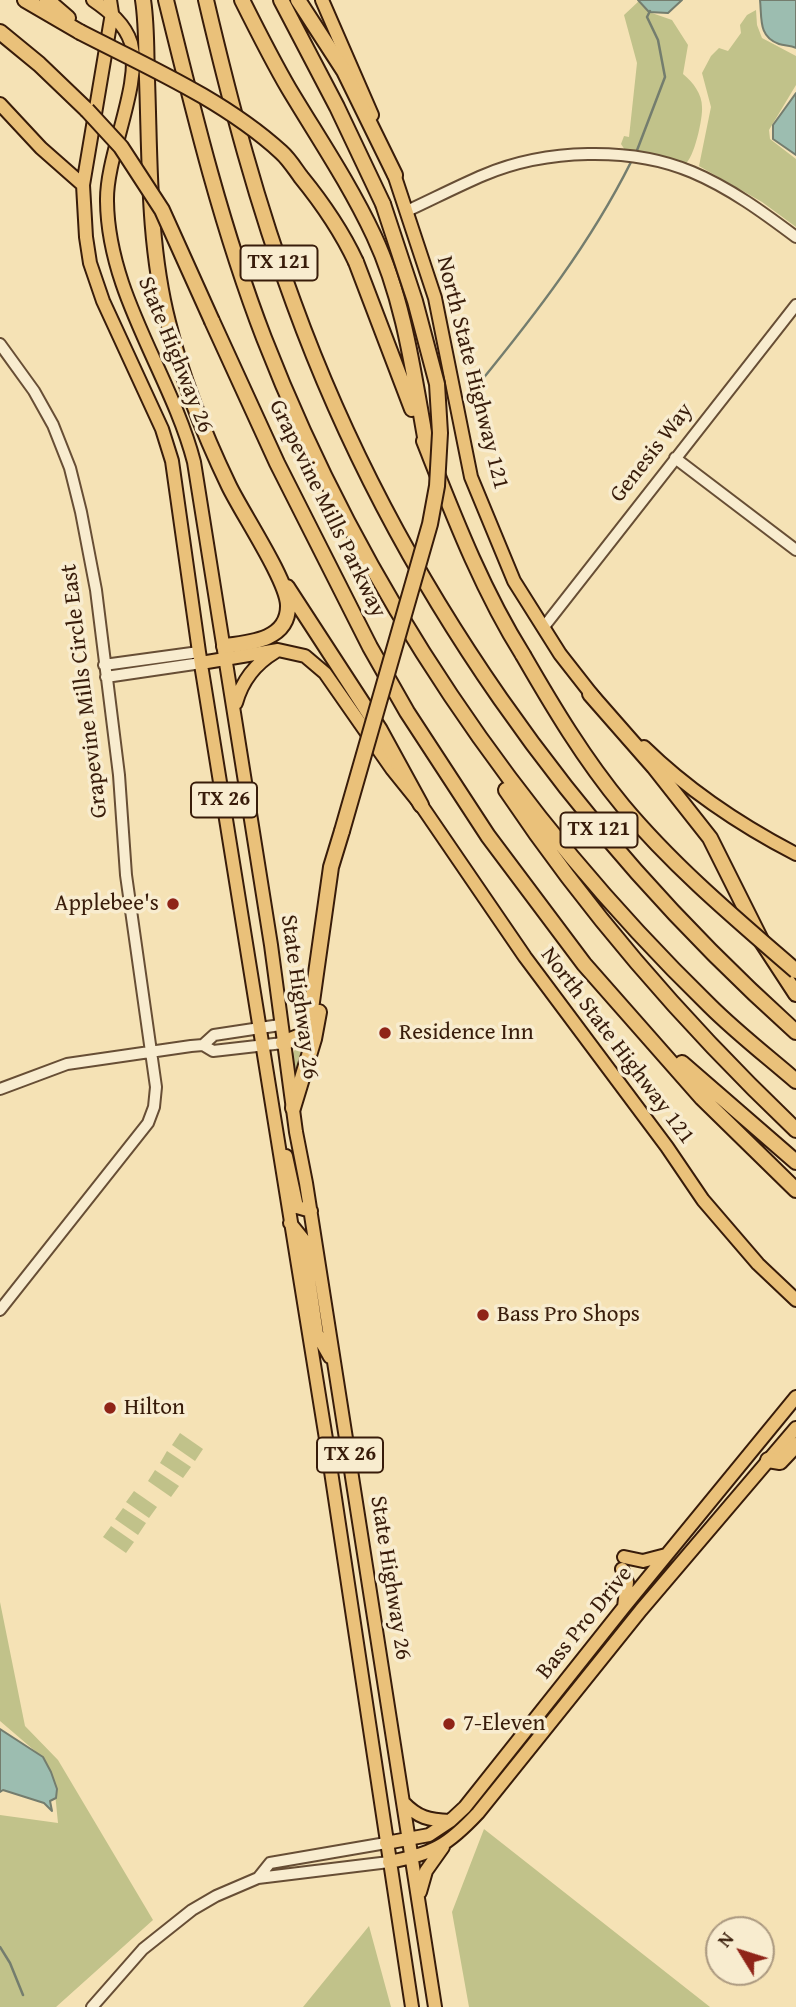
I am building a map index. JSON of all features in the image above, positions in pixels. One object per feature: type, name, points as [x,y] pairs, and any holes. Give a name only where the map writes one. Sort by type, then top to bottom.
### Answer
[{"type":"highway","points":[[25,0],[188,88],[262,136],[283,154],[320,200],[343,234],[367,287],[469,554],[502,621],[553,708],[623,806],[682,869],[796,971]]},
{"type":"highway","points":[[47,0],[61,10],[80,32]]},
{"type":"highway","points":[[143,0],[154,243],[167,320],[200,421],[229,486],[278,575],[288,601],[286,615],[279,629],[262,640],[225,652]]},
{"type":"highway","name":"TX 121","points":[[166,0],[220,208],[247,292],[283,384],[364,556],[480,739],[532,810],[640,935],[712,1008],[796,1081]]},
{"type":"highway","name":"TX 121","points":[[206,0],[235,116],[279,264],[295,306],[350,435],[388,514],[436,599],[482,671],[598,829],[712,953],[796,1032]]},
{"type":"highway","points":[[242,0],[289,90],[335,160],[376,239],[406,340],[427,448]]},
{"type":"highway","points":[[281,0],[337,107],[383,204],[415,301],[437,384],[439,433],[437,486],[430,524],[331,867],[309,1023],[300,1037],[283,1043]]},
{"type":"highway","points":[[298,0],[344,71],[395,175]]},
{"type":"highway","name":"Grapevine Mills Parkway","points":[[0,32],[39,64],[121,147],[162,210],[277,463],[370,647],[407,712],[488,836],[584,964],[623,1007]]},
{"type":"highway","points":[[278,575],[380,730],[421,805]]},
{"type":"highway","points":[[590,694],[669,785],[709,838],[762,942],[796,994]]},
{"type":"highway","points":[[480,739],[499,780],[537,837],[613,935],[686,1019],[796,1130]]},
{"type":"highway","points":[[293,1108],[317,1027],[320,950]]},
{"type":"highway","points":[[623,1007],[697,1078],[796,1162]]},
{"type":"highway","points":[[623,1007],[702,1098],[796,1190]]},
{"type":"highway","points":[[768,1461],[780,1462],[796,1445]]},
{"type":"main road","points":[[82,185],[111,6],[93,0]]},
{"type":"main road","name":"North State Highway 121","points":[[322,0],[377,127],[407,211],[435,298],[471,477],[514,581],[560,654],[590,694],[674,775],[734,818],[796,854]]},
{"type":"main road","name":"State Highway 26","points":[[111,6],[131,44],[133,65],[106,189],[107,223],[113,253],[134,316],[186,431],[194,462],[435,2007]]},
{"type":"main road","points":[[0,104],[41,148],[82,185]]},
{"type":"main road","name":"State Highway 26","points":[[82,185],[86,237],[94,278],[162,429],[172,461],[200,657],[349,1592],[412,2007]]},
{"type":"main road","points":[[200,657],[225,652],[278,650]]},
{"type":"main road","points":[[234,709],[239,691],[251,673],[265,658],[278,650]]},
{"type":"main road","name":"North State Highway 121","points":[[278,650],[305,656],[325,673],[392,769],[421,805],[525,957],[667,1147],[703,1200],[741,1246],[796,1300]]},
{"type":"main road","points":[[276,1138],[285,1153],[297,1207],[311,1210]]},
{"type":"main road","points":[[290,1223],[303,1239],[317,1334],[334,1363]]},
{"type":"main road","name":"Bass Pro Drive","points":[[386,1843],[429,1835],[465,1807],[796,1397]]},
{"type":"main road","name":"Bass Pro Drive","points":[[389,1862],[411,1858],[455,1837],[648,1601],[796,1428]]},
{"type":"main road","points":[[624,1607],[627,1580],[623,1563],[666,1555]]},
{"type":"main road","points":[[349,1592],[369,1589]]},
{"type":"main road","points":[[404,1802],[412,1811],[427,1820],[450,1821]]},
{"type":"main road","points":[[419,1903],[421,1884],[426,1871],[442,1847],[455,1837]]},
{"type":"street","points":[[407,211],[486,174],[548,157],[600,154],[645,159],[691,172],[728,190],[796,237]]},
{"type":"street","name":"Genesis Way","points":[[543,628],[796,305]]},
{"type":"street","name":"Grapevine Mills Circle East","points":[[0,344],[18,366],[45,411],[70,468],[81,512],[96,590],[119,775],[126,875],[156,1087],[154,1107],[148,1124],[0,1310]]},
{"type":"street","points":[[675,458],[796,550]]},
{"type":"street","points":[[104,665],[200,657]]},
{"type":"street","points":[[106,677],[200,657]]},
{"type":"street","points":[[0,1088],[67,1064],[203,1045],[214,1035],[280,1025]]},
{"type":"street","points":[[203,1045],[213,1051],[283,1043]]},
{"type":"street","points":[[258,1878],[270,1863],[386,1843]]},
{"type":"street","points":[[92,2007],[143,1950],[186,1915],[216,1896],[258,1878],[389,1862]]},
{"type":"green space","points":[[639,1],[649,12],[672,20],[688,45],[683,74],[699,93],[702,112],[695,147],[685,164],[657,155],[625,150],[621,144],[624,136],[629,137],[637,63],[624,15]]},
{"type":"green space","points":[[756,10],[757,25],[762,38],[796,56],[796,85],[769,130],[770,139],[796,159],[796,227],[762,202],[699,166],[711,107],[702,73],[711,56],[719,48],[728,51],[741,33],[740,25],[747,15]]},
{"type":"green space","points":[[308,1036],[297,1076],[293,1054]]},
{"type":"green space","points":[[180,1433],[203,1449],[195,1461],[172,1445]]},
{"type":"green space","points":[[167,1451],[191,1467],[183,1478],[160,1463]]},
{"type":"green space","points":[[155,1470],[179,1486],[171,1497],[148,1481]]},
{"type":"green space","points":[[134,1491],[157,1507],[149,1518],[126,1502]]},
{"type":"green space","points":[[123,1508],[146,1523],[138,1535],[115,1519]]},
{"type":"green space","points":[[111,1526],[134,1542],[126,1553],[103,1537]]},
{"type":"green space","points":[[0,1602],[25,1726],[58,1760],[153,1920],[56,2007],[0,2007],[0,1815],[58,1823],[54,1783],[35,1751],[0,1721]]},
{"type":"green space","points":[[484,1829],[710,2007],[469,2007],[452,1912]]},
{"type":"green space","points":[[369,1926],[391,2007],[303,2007]]},
{"type":"shaded area","points":[[638,0],[682,0],[668,13],[649,12]]},
{"type":"shaded area","points":[[760,0],[796,0],[796,48],[779,44],[767,37],[762,26]]},
{"type":"shaded area","points":[[796,93],[796,155],[773,139],[773,125]]},
{"type":"shaded area","points":[[0,1729],[43,1757],[57,1789],[56,1798],[50,1801],[52,1811],[44,1803],[3,1790],[0,1792]]},
{"type":"waterway","points":[[636,153],[665,77],[658,40],[647,17],[650,11]]},
{"type":"waterway","points":[[477,386],[520,333],[580,250],[631,162]]},
{"type":"waterway","points":[[0,1947],[10,1963],[23,1995]]},
{"type":"place","name":"Applebee's","points":[[173,904]]},
{"type":"place","name":"Residence Inn","points":[[385,1033]]},
{"type":"place","name":"Bass Pro Shops","points":[[483,1315]]},
{"type":"place","name":"Hilton","points":[[110,1408]]},
{"type":"place","name":"7-Eleven","points":[[449,1724]]}]
